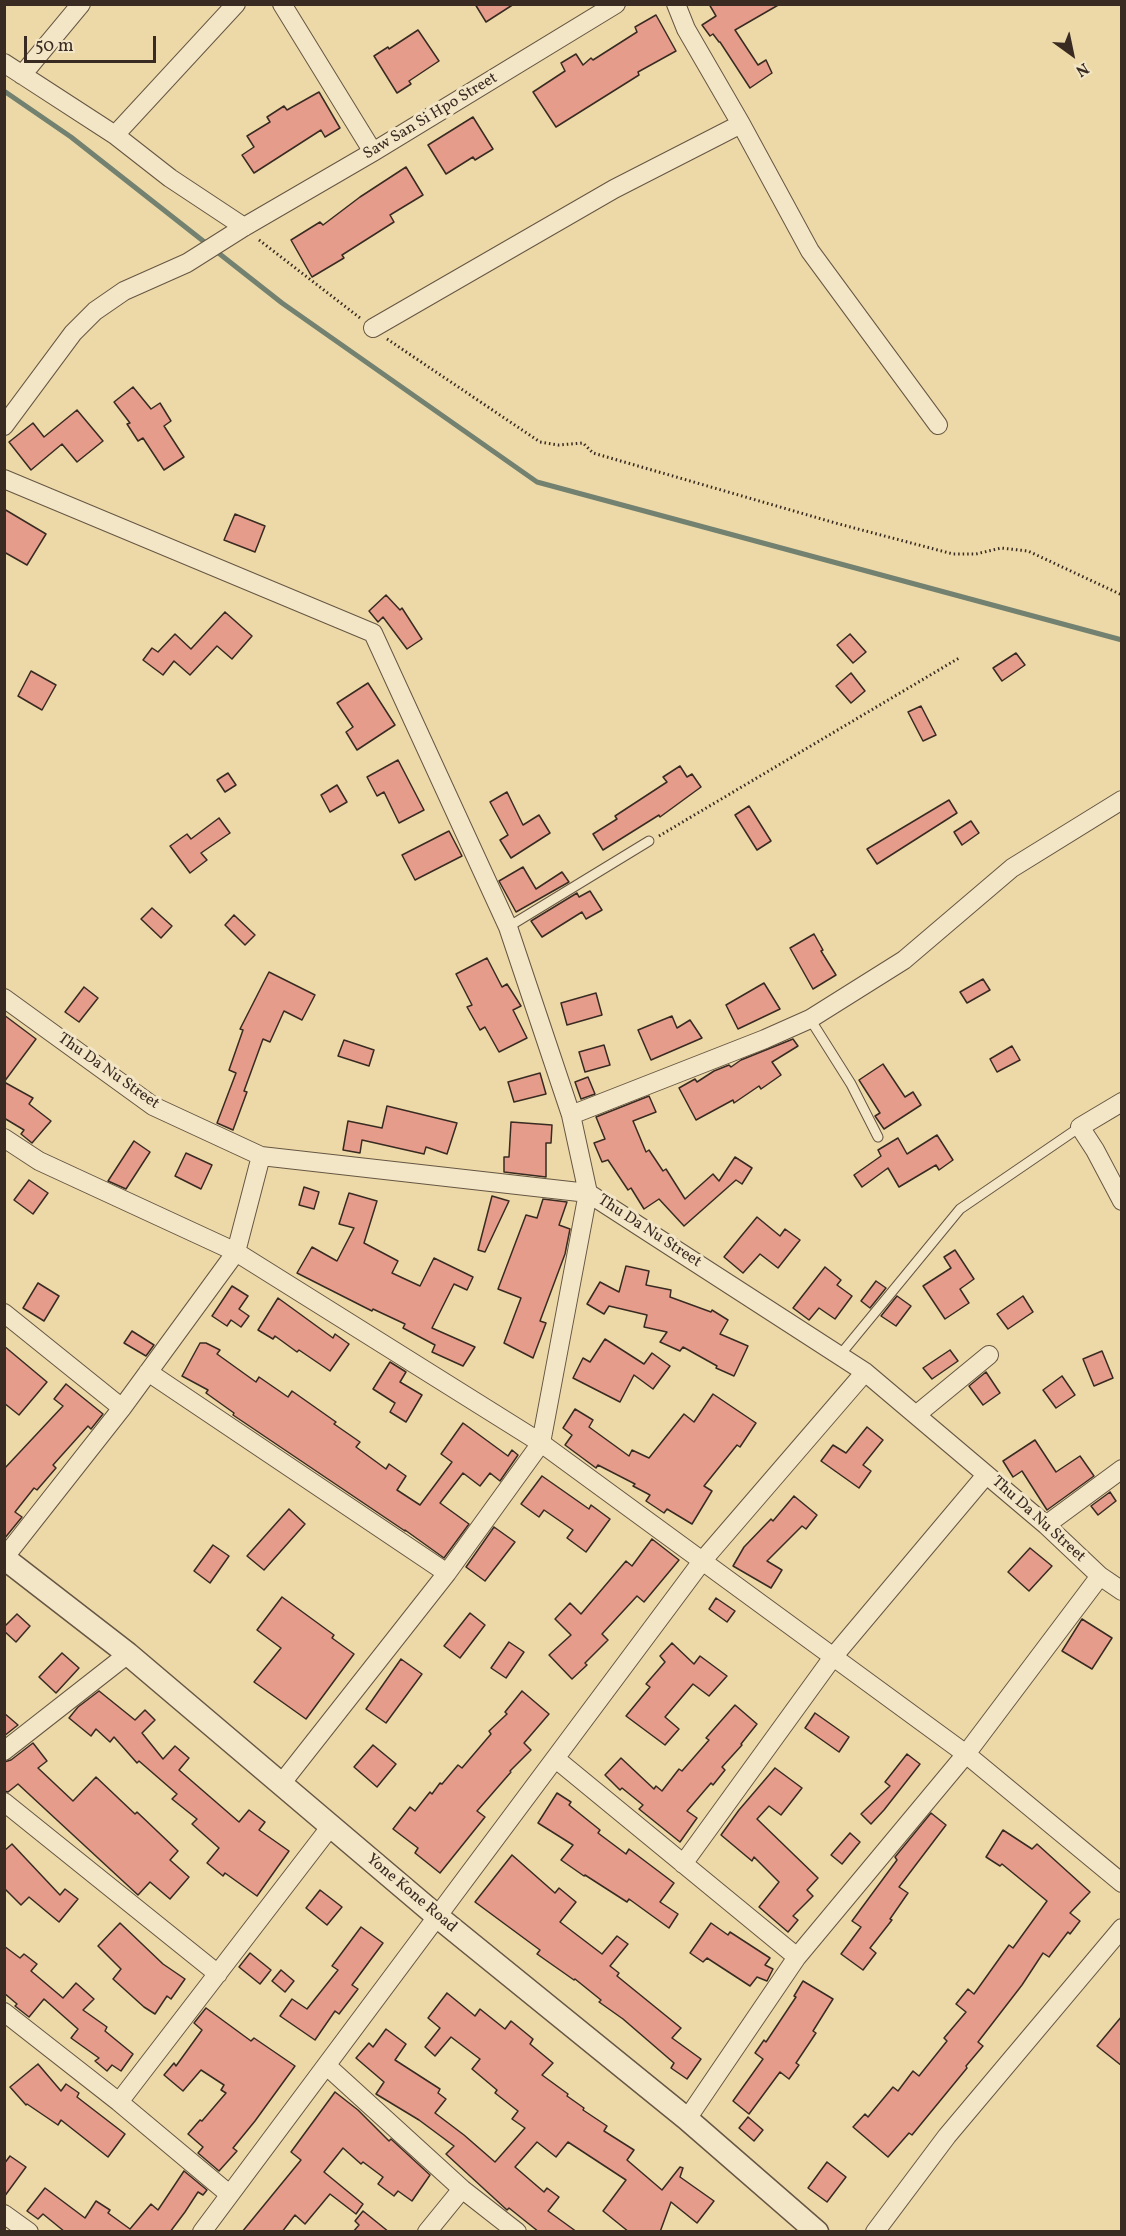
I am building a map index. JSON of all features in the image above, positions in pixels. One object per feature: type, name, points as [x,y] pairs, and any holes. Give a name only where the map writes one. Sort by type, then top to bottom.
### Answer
[{"type":"street","points":[[22,75],[81,4]]},
{"type":"street","points":[[115,135],[236,4]]},
{"type":"street","points":[[282,4],[373,152]]},
{"type":"street","name":"Saw San Si Hpo Street","points":[[4,426],[73,333],[95,311],[124,291],[188,263],[244,226],[373,152],[616,4]]},
{"type":"street","points":[[676,4],[686,29],[810,251],[938,425]]},
{"type":"street","points":[[4,63],[115,135],[170,178],[244,226]]},
{"type":"street","points":[[373,328],[614,189],[741,124]]},
{"type":"street","points":[[4,479],[373,633],[508,927],[571,1115],[588,1193],[541,1443],[447,1573],[281,1784]]},
{"type":"street","points":[[571,1115],[810,1019],[904,960],[1012,868],[1122,800]]},
{"type":"street","name":"Thu Da Nu Street","points":[[4,998],[153,1106],[261,1155],[588,1193],[865,1372],[1046,1525],[1100,1576],[1121,1591]]},
{"type":"street","points":[[1122,1102],[1080,1127],[1122,1201]]},
{"type":"street","points":[[4,1138],[39,1161],[236,1252],[541,1443],[966,1754],[1122,1883]]},
{"type":"street","points":[[4,1558],[122,1408],[236,1252],[261,1155]]},
{"type":"street","points":[[4,1313],[122,1408]]},
{"type":"street","points":[[916,1415],[989,1355]]},
{"type":"street","points":[[148,1372],[447,1573]]},
{"type":"street","points":[[202,2232],[703,1560],[865,1372]]},
{"type":"street","points":[[1046,1525],[1122,1469]]},
{"type":"street","points":[[684,1864],[833,1657],[987,1475]]},
{"type":"street","name":"Yone Kone Road","points":[[4,1558],[128,1654],[438,1917],[687,2119],[817,2232]]},
{"type":"street","points":[[687,2119],[797,1958],[966,1754],[1100,1576]]},
{"type":"street","points":[[4,1751],[128,1654]]},
{"type":"street","points":[[556,1759],[797,1958]]},
{"type":"street","points":[[4,1802],[218,1974]]},
{"type":"street","points":[[119,2102],[331,1826]]},
{"type":"street","points":[[875,2232],[947,2136],[1122,1928]]},
{"type":"street","points":[[4,2012],[119,2102],[229,2194]]},
{"type":"street","points":[[327,2067],[462,2189],[517,2232]]},
{"type":"street","points":[[427,2232],[462,2189]]},
{"type":"street","points":[[4,2214],[28,2232]]},
{"type":"lane","points":[[508,927],[649,841]]},
{"type":"lane","points":[[810,1019],[851,1084],[879,1137]]},
{"type":"lane","points":[[840,1355],[960,1209],[1080,1127]]},
{"type":"path","points":[[244,226],[373,328],[540,442],[558,445],[583,443],[593,453],[839,524],[953,554],[976,554],[1001,548],[1028,551],[1122,595]]},
{"type":"path","points":[[649,841],[959,658]]},
{"type":"building","points":[[475,4],[514,4],[486,22]]},
{"type":"building","points":[[709,4],[780,4],[735,30],[758,65],[766,60],[772,73],[750,88],[720,42],[713,34],[710,36],[702,25],[716,16]]},
{"type":"building","points":[[656,15],[676,51],[638,72],[639,75],[556,127],[533,92],[565,71],[561,63],[576,54],[583,65],[591,58],[593,60],[637,32],[635,27]]},
{"type":"building","points":[[418,30],[439,61],[409,81],[411,84],[397,93],[374,56]]},
{"type":"building","points":[[319,92],[340,128],[325,137],[321,130],[254,173],[242,155],[254,147],[247,136],[270,122],[267,117],[284,106],[287,110]]},
{"type":"building","points":[[473,117],[493,149],[475,160],[473,157],[446,174],[428,145]]},
{"type":"building","points":[[406,167],[423,195],[390,215],[394,222],[342,255],[344,258],[312,277],[291,240],[320,222],[323,225]]},
{"type":"building","points":[[133,387],[151,409],[160,403],[171,421],[164,426],[184,457],[164,470],[143,438],[138,441],[127,424],[130,423],[114,402]]},
{"type":"building","points":[[77,410],[103,441],[77,462],[62,444],[31,470],[9,442],[33,423],[44,437]]},
{"type":"building","points":[[4,509],[46,534],[27,565],[4,552]]},
{"type":"building","points":[[235,514],[265,526],[255,552],[224,540]]},
{"type":"building","points":[[386,595],[400,610],[402,608],[422,639],[407,649],[383,617],[378,622],[369,611]]},
{"type":"building","points":[[225,612],[252,636],[232,659],[217,646],[190,675],[174,661],[163,675],[143,660],[152,648],[158,652],[175,634],[191,649]]},
{"type":"building","points":[[850,634],[866,652],[853,663],[837,645]]},
{"type":"building","points":[[1016,653],[1025,665],[1002,681],[993,668]]},
{"type":"building","points":[[31,671],[56,685],[42,710],[18,696]]},
{"type":"building","points":[[851,673],[865,691],[851,703],[836,686]]},
{"type":"building","points":[[368,683],[395,725],[357,750],[346,732],[353,727],[337,703]]},
{"type":"building","points":[[921,706],[936,735],[923,741],[908,712]]},
{"type":"building","points":[[398,760],[424,810],[399,823],[384,792],[377,796],[367,777]]},
{"type":"building","points":[[680,766],[687,777],[692,774],[701,787],[660,817],[659,815],[603,850],[593,834],[617,819],[615,816],[667,782],[663,777]]},
{"type":"building","points":[[228,773],[236,785],[225,792],[217,780]]},
{"type":"building","points":[[337,785],[347,802],[330,812],[321,795]]},
{"type":"building","points":[[507,792],[523,825],[539,815],[550,833],[511,858],[500,840],[508,835],[490,802]]},
{"type":"building","points":[[949,800],[957,813],[877,864],[867,849]]},
{"type":"building","points":[[749,806],[771,841],[757,850],[735,815]]},
{"type":"building","points":[[219,818],[230,833],[201,853],[207,860],[190,873],[170,846],[187,834],[191,839]]},
{"type":"building","points":[[971,821],[979,833],[962,845],[954,832]]},
{"type":"building","points":[[449,831],[462,856],[415,880],[402,855]]},
{"type":"building","points":[[523,867],[536,889],[562,872],[569,882],[516,912],[499,881]]},
{"type":"building","points":[[590,891],[602,910],[586,919],[582,912],[542,937],[531,921],[577,893],[579,897]]},
{"type":"building","points":[[152,908],[172,926],[161,938],[141,919]]},
{"type":"building","points":[[234,915],[255,935],[245,945],[225,925]]},
{"type":"building","points":[[814,934],[823,950],[821,951],[836,975],[813,989],[790,948]]},
{"type":"building","points":[[487,958],[502,987],[507,984],[521,1006],[513,1010],[527,1038],[499,1052],[485,1027],[480,1030],[467,1007],[472,1005],[456,974]]},
{"type":"building","points":[[269,972],[315,995],[302,1020],[284,1011],[270,1042],[263,1039],[233,1130],[217,1123],[236,1073],[229,1070],[243,1030],[240,1029]]},
{"type":"building","points":[[983,979],[990,990],[967,1003],[960,992]]},
{"type":"building","points":[[764,983],[780,1009],[738,1029],[726,1005]]},
{"type":"building","points":[[84,987],[98,998],[79,1022],[65,1012]]},
{"type":"building","points":[[596,993],[602,1015],[567,1025],[561,1003]]},
{"type":"building","points":[[4,1015],[36,1039],[4,1082]]},
{"type":"building","points":[[672,1016],[677,1028],[690,1020],[702,1038],[651,1060],[638,1030]]},
{"type":"building","points":[[793,1039],[798,1046],[772,1062],[781,1075],[761,1089],[759,1086],[734,1103],[733,1100],[696,1120],[679,1088],[695,1079],[697,1082],[714,1071],[729,1065],[731,1067],[741,1060]]},
{"type":"building","points":[[344,1040],[374,1050],[369,1066],[338,1056]]},
{"type":"building","points":[[604,1045],[610,1065],[585,1072],[579,1052]]},
{"type":"building","points":[[1012,1046],[1020,1060],[997,1072],[990,1059]]},
{"type":"building","points":[[883,1064],[905,1097],[913,1092],[921,1105],[884,1129],[875,1116],[880,1113],[859,1080]]},
{"type":"building","points":[[540,1073],[546,1094],[514,1102],[508,1082]]},
{"type":"building","points":[[588,1077],[595,1094],[581,1099],[575,1082]]},
{"type":"building","points":[[4,1082],[33,1098],[29,1104],[51,1121],[32,1143],[21,1134],[24,1130],[4,1118]]},
{"type":"building","points":[[649,1096],[656,1112],[633,1121],[646,1152],[649,1150],[663,1171],[666,1169],[685,1199],[713,1174],[719,1181],[735,1157],[752,1168],[742,1184],[736,1180],[684,1226],[659,1199],[644,1209],[631,1188],[628,1190],[608,1160],[602,1162],[594,1143],[605,1139],[596,1117]]},
{"type":"building","points":[[387,1106],[457,1123],[447,1154],[426,1147],[424,1154],[362,1140],[360,1153],[343,1150],[348,1121],[382,1128]]},
{"type":"building","points":[[511,1122],[552,1125],[551,1143],[546,1143],[546,1177],[504,1172],[504,1157],[509,1157]]},
{"type":"building","points":[[937,1135],[953,1160],[939,1170],[936,1165],[899,1187],[888,1168],[862,1187],[854,1175],[881,1156],[878,1150],[898,1138],[907,1154]]},
{"type":"building","points":[[134,1141],[150,1152],[126,1189],[108,1181]]},
{"type":"building","points":[[186,1153],[212,1165],[201,1189],[175,1176]]},
{"type":"building","points":[[29,1180],[48,1193],[33,1214],[14,1200]]},
{"type":"building","points":[[304,1187],[319,1192],[314,1209],[299,1205]]},
{"type":"building","points":[[349,1193],[377,1201],[364,1243],[398,1261],[392,1273],[420,1286],[434,1258],[473,1277],[467,1290],[454,1284],[432,1328],[475,1347],[463,1366],[432,1352],[435,1345],[403,1328],[405,1324],[373,1309],[372,1311],[297,1273],[312,1247],[337,1261],[354,1228],[339,1224]]},
{"type":"building","points":[[492,1196],[509,1201],[485,1252],[478,1250]]},
{"type":"building","points":[[543,1199],[567,1202],[559,1225],[570,1229],[565,1254],[540,1321],[546,1323],[533,1358],[504,1343],[521,1298],[498,1289],[526,1215],[537,1218]]},
{"type":"building","points":[[757,1217],[780,1236],[785,1229],[800,1240],[778,1268],[760,1254],[743,1273],[724,1257]]},
{"type":"building","points":[[955,1250],[974,1279],[960,1289],[969,1303],[945,1319],[923,1286],[951,1268],[944,1257]]},
{"type":"building","points":[[626,1266],[649,1271],[646,1285],[671,1290],[670,1297],[711,1312],[712,1310],[728,1320],[720,1334],[748,1346],[734,1376],[716,1368],[717,1366],[683,1347],[680,1351],[660,1342],[667,1332],[644,1327],[647,1315],[609,1306],[604,1314],[587,1304],[600,1282],[619,1292]]},
{"type":"building","points":[[825,1267],[841,1280],[837,1285],[852,1296],[835,1319],[819,1308],[809,1320],[793,1308]]},
{"type":"building","points":[[876,1281],[886,1288],[870,1308],[861,1301]]},
{"type":"building","points":[[38,1283],[59,1296],[44,1321],[23,1308]]},
{"type":"building","points":[[232,1286],[248,1296],[239,1309],[249,1316],[241,1327],[231,1320],[227,1326],[212,1316]]},
{"type":"building","points":[[897,1296],[911,1306],[896,1326],[881,1316]]},
{"type":"building","points":[[1023,1296],[1033,1312],[1008,1329],[997,1314]]},
{"type":"building","points":[[278,1298],[333,1338],[335,1334],[349,1344],[330,1371],[275,1336],[273,1339],[258,1330]]},
{"type":"building","points":[[132,1331],[154,1345],[146,1356],[124,1343]]},
{"type":"building","points":[[605,1339],[644,1364],[652,1353],[670,1366],[653,1389],[634,1375],[620,1402],[573,1378],[583,1358],[590,1362]]},
{"type":"building","points":[[200,1343],[206,1343],[220,1350],[217,1354],[256,1382],[259,1377],[288,1397],[292,1391],[336,1422],[334,1424],[360,1442],[356,1447],[386,1469],[389,1464],[406,1476],[397,1490],[420,1505],[452,1462],[441,1454],[463,1423],[508,1456],[512,1450],[518,1455],[500,1481],[490,1473],[480,1486],[463,1473],[440,1503],[469,1524],[444,1558],[233,1415],[234,1413],[206,1393],[208,1390],[182,1376]]},
{"type":"building","points":[[4,1346],[47,1382],[19,1415],[4,1403]]},
{"type":"building","points":[[950,1350],[958,1361],[932,1379],[923,1368]]},
{"type":"building","points":[[1102,1351],[1113,1378],[1094,1386],[1083,1359]]},
{"type":"building","points":[[390,1362],[406,1372],[400,1382],[422,1395],[406,1422],[390,1412],[395,1403],[373,1389]]},
{"type":"building","points":[[986,1372],[1000,1393],[983,1405],[969,1386]]},
{"type":"building","points":[[1062,1376],[1075,1395],[1056,1408],[1043,1390]]},
{"type":"building","points":[[66,1384],[103,1414],[91,1429],[88,1426],[53,1465],[56,1468],[37,1490],[34,1488],[15,1512],[22,1517],[4,1539],[4,1469],[63,1406],[54,1399]]},
{"type":"building","points":[[713,1394],[756,1423],[740,1447],[737,1445],[704,1486],[712,1491],[692,1524],[667,1509],[664,1513],[646,1501],[650,1495],[633,1486],[635,1484],[598,1465],[596,1468],[565,1445],[572,1435],[563,1428],[575,1409],[593,1420],[589,1427],[629,1456],[632,1450],[649,1458],[684,1414],[694,1422]]},
{"type":"building","points":[[867,1427],[883,1440],[863,1465],[871,1471],[859,1488],[821,1461],[833,1445],[846,1453]]},
{"type":"building","points":[[1035,1440],[1056,1472],[1080,1456],[1094,1476],[1047,1510],[1022,1471],[1013,1477],[1003,1461]]},
{"type":"building","points":[[542,1476],[589,1509],[591,1505],[610,1519],[586,1552],[567,1538],[573,1530],[544,1510],[539,1517],[521,1504]]},
{"type":"building","points":[[1110,1492],[1116,1501],[1098,1515],[1091,1506]]},
{"type":"building","points":[[794,1496],[817,1515],[806,1529],[802,1526],[767,1561],[782,1570],[771,1588],[733,1566],[744,1547],[771,1519],[773,1521]]},
{"type":"building","points":[[289,1509],[305,1524],[264,1570],[247,1556]]},
{"type":"building","points":[[494,1527],[515,1542],[485,1581],[466,1567]]},
{"type":"building","points":[[652,1539],[679,1560],[644,1602],[637,1596],[602,1634],[608,1640],[572,1679],[549,1655],[571,1635],[555,1619],[570,1603],[581,1614],[626,1561],[632,1566]]},
{"type":"building","points":[[213,1545],[229,1556],[210,1583],[194,1571]]},
{"type":"building","points":[[1030,1548],[1052,1566],[1029,1591],[1008,1572]]},
{"type":"building","points":[[282,1597],[334,1635],[332,1638],[354,1654],[306,1719],[254,1682],[281,1648],[257,1630]]},
{"type":"building","points":[[716,1598],[735,1611],[727,1622],[709,1609]]},
{"type":"building","points":[[470,1613],[485,1625],[460,1658],[444,1646]]},
{"type":"building","points":[[17,1614],[30,1626],[16,1642],[4,1631],[4,1627]]},
{"type":"building","points":[[1082,1619],[1112,1638],[1092,1669],[1062,1651]]},
{"type":"building","points":[[509,1642],[524,1652],[506,1678],[491,1668]]},
{"type":"building","points":[[672,1643],[694,1664],[700,1656],[727,1676],[709,1696],[693,1684],[665,1717],[679,1729],[665,1745],[626,1716],[650,1687],[646,1684],[665,1662],[660,1656]]},
{"type":"building","points":[[62,1653],[79,1668],[56,1693],[39,1677]]},
{"type":"building","points":[[401,1659],[422,1674],[386,1723],[366,1709]]},
{"type":"building","points":[[99,1691],[135,1720],[145,1710],[155,1720],[142,1733],[163,1759],[175,1746],[189,1758],[179,1770],[239,1822],[249,1810],[265,1822],[259,1830],[289,1851],[257,1896],[225,1873],[223,1876],[207,1863],[219,1848],[192,1824],[197,1819],[172,1799],[177,1794],[139,1761],[137,1763],[114,1737],[110,1742],[96,1729],[91,1736],[69,1718],[78,1707]]},
{"type":"building","points":[[522,1691],[549,1714],[524,1743],[531,1750],[510,1771],[477,1811],[485,1817],[440,1873],[415,1853],[418,1848],[393,1829],[410,1807],[415,1811],[430,1792],[432,1794],[458,1765],[462,1768],[491,1734],[489,1731],[507,1714],[505,1712]]},
{"type":"building","points":[[735,1705],[757,1724],[722,1767],[725,1770],[713,1785],[711,1783],[687,1811],[697,1818],[680,1842],[639,1809],[643,1805],[622,1788],[620,1790],[605,1775],[621,1758],[654,1789],[656,1786],[662,1791],[679,1769],[682,1771],[709,1740],[706,1738]]},
{"type":"building","points":[[4,1713],[18,1725],[4,1736]]},
{"type":"building","points":[[815,1713],[849,1737],[839,1752],[805,1728]]},
{"type":"building","points":[[33,1743],[47,1761],[38,1768],[73,1801],[96,1777],[178,1851],[170,1860],[189,1877],[170,1899],[150,1882],[138,1895],[18,1784],[8,1792],[4,1791],[4,1762],[11,1760]]},
{"type":"building","points":[[373,1745],[396,1764],[377,1787],[354,1767]]},
{"type":"building","points":[[907,1754],[920,1764],[871,1824],[861,1814],[890,1786],[885,1782]]},
{"type":"building","points":[[775,1768],[802,1788],[781,1815],[769,1806],[757,1819],[818,1878],[807,1890],[813,1896],[793,1916],[798,1920],[788,1932],[759,1907],[779,1882],[754,1857],[752,1861],[721,1835]]},
{"type":"building","points":[[557,1793],[571,1802],[569,1805],[600,1830],[598,1833],[626,1854],[629,1849],[674,1883],[660,1902],[678,1914],[669,1928],[629,1899],[627,1902],[561,1860],[573,1845],[538,1823]]},
{"type":"building","points":[[931,1813],[946,1825],[899,1887],[908,1893],[890,1919],[892,1920],[870,1948],[876,1953],[863,1970],[841,1954],[861,1927],[852,1921],[897,1860],[895,1857]]},
{"type":"building","points":[[1003,1830],[1032,1849],[1037,1844],[1090,1892],[1070,1913],[1080,1921],[1070,1934],[1068,1932],[1049,1957],[1043,1953],[1022,1985],[978,2042],[983,2046],[966,2066],[967,2068],[912,2135],[909,2133],[888,2157],[853,2127],[865,2114],[868,2117],[893,2087],[898,2091],[913,2071],[919,2076],[947,2041],[944,2038],[966,2012],[956,2004],[968,1989],[974,1994],[1009,1945],[1013,1948],[1047,1901],[1002,1864],[1000,1866],[986,1857]]},
{"type":"building","points":[[850,1833],[860,1842],[842,1864],[831,1855]]},
{"type":"building","points":[[12,1844],[60,1895],[65,1889],[78,1899],[59,1922],[29,1897],[21,1905],[4,1888],[4,1851]]},
{"type":"building","points":[[512,1855],[555,1893],[559,1888],[576,1902],[560,1922],[602,1954],[617,1936],[628,1944],[610,1966],[619,1973],[617,1976],[681,2028],[672,2038],[701,2059],[687,2079],[671,2068],[674,2063],[623,2019],[599,2002],[601,2000],[575,1979],[537,1954],[540,1950],[475,1902]]},
{"type":"building","points":[[320,1890],[342,1907],[327,1925],[306,1908]]},
{"type":"building","points":[[120,1923],[163,1964],[185,1979],[171,1999],[167,1996],[155,2014],[113,1979],[121,1969],[98,1946]]},
{"type":"building","points":[[711,1923],[728,1935],[730,1932],[770,1958],[765,1965],[773,1969],[767,1981],[757,1977],[750,1986],[707,1958],[703,1962],[690,1953]]},
{"type":"building","points":[[361,1927],[383,1943],[352,1985],[358,1989],[339,2014],[335,2011],[315,2040],[280,2016],[292,1999],[307,2009],[338,1970],[332,1966]]},
{"type":"building","points":[[4,1946],[20,1958],[24,1954],[37,1964],[31,1971],[63,1998],[76,1983],[94,1999],[83,2010],[107,2027],[105,2031],[133,2054],[121,2071],[112,2065],[107,2071],[95,2061],[99,2058],[71,2038],[78,2029],[44,1999],[29,2017],[15,2006],[17,2004],[4,1993]]},
{"type":"building","points":[[250,1953],[271,1970],[260,1984],[239,1967]]},
{"type":"building","points":[[281,1970],[294,1981],[285,1992],[272,1981]]},
{"type":"building","points":[[803,1981],[833,1999],[813,2031],[816,2033],[796,2063],[799,2065],[789,2079],[780,2072],[749,2114],[733,2101],[763,2059],[755,2053],[764,2040],[766,2042],[796,1997],[794,1996]]},
{"type":"building","points":[[447,1993],[475,2016],[480,2009],[505,2029],[511,2021],[533,2039],[530,2044],[553,2063],[542,2075],[568,2094],[567,2096],[584,2108],[583,2110],[607,2126],[604,2131],[634,2150],[627,2160],[662,2190],[680,2167],[683,2168],[680,2177],[714,2201],[697,2223],[671,2202],[660,2232],[629,2232],[603,2211],[626,2180],[568,2142],[556,2157],[537,2142],[515,2167],[544,2192],[547,2188],[559,2197],[548,2211],[577,2232],[539,2232],[509,2208],[507,2210],[446,2154],[454,2146],[419,2120],[376,2094],[384,2082],[356,2058],[369,2043],[373,2047],[386,2029],[406,2044],[395,2060],[440,2089],[438,2093],[446,2099],[435,2113],[495,2162],[525,2128],[512,2119],[518,2111],[495,2093],[497,2090],[472,2069],[480,2059],[451,2037],[435,2056],[425,2047],[440,2028],[428,2018]]},
{"type":"building","points":[[206,2008],[251,2041],[254,2038],[295,2066],[233,2148],[237,2151],[219,2171],[198,2153],[203,2147],[188,2134],[226,2093],[221,2090],[224,2085],[201,2070],[183,2091],[164,2075],[174,2063],[176,2066],[202,2030],[194,2023]]},
{"type":"building","points":[[1122,2016],[1122,2066],[1097,2046]]},
{"type":"building","points":[[38,2064],[61,2091],[66,2084],[79,2093],[77,2097],[125,2134],[108,2157],[61,2120],[58,2125],[26,2105],[10,2087]]},
{"type":"building","points":[[335,2092],[430,2175],[412,2201],[398,2191],[394,2196],[378,2184],[383,2177],[363,2162],[361,2164],[343,2148],[324,2172],[363,2204],[356,2214],[330,2194],[305,2224],[295,2215],[282,2232],[242,2232],[301,2160],[291,2152]]},
{"type":"building","points":[[748,2117],[763,2130],[754,2141],[739,2128]]},
{"type":"building","points":[[10,2156],[26,2167],[4,2197],[4,2164]]},
{"type":"building","points":[[827,2162],[846,2177],[827,2202],[808,2188]]},
{"type":"building","points":[[184,2171],[207,2190],[203,2195],[198,2192],[170,2232],[65,2232],[43,2214],[38,2219],[27,2211],[45,2188],[85,2218],[96,2201],[110,2210],[108,2213],[130,2229],[151,2204],[158,2210]]},
{"type":"building","points":[[363,2211],[389,2232],[353,2232],[359,2225],[355,2221]]},
{"type":"waterway","points":[[4,91],[71,137],[282,303],[537,482],[1122,640]]}]
